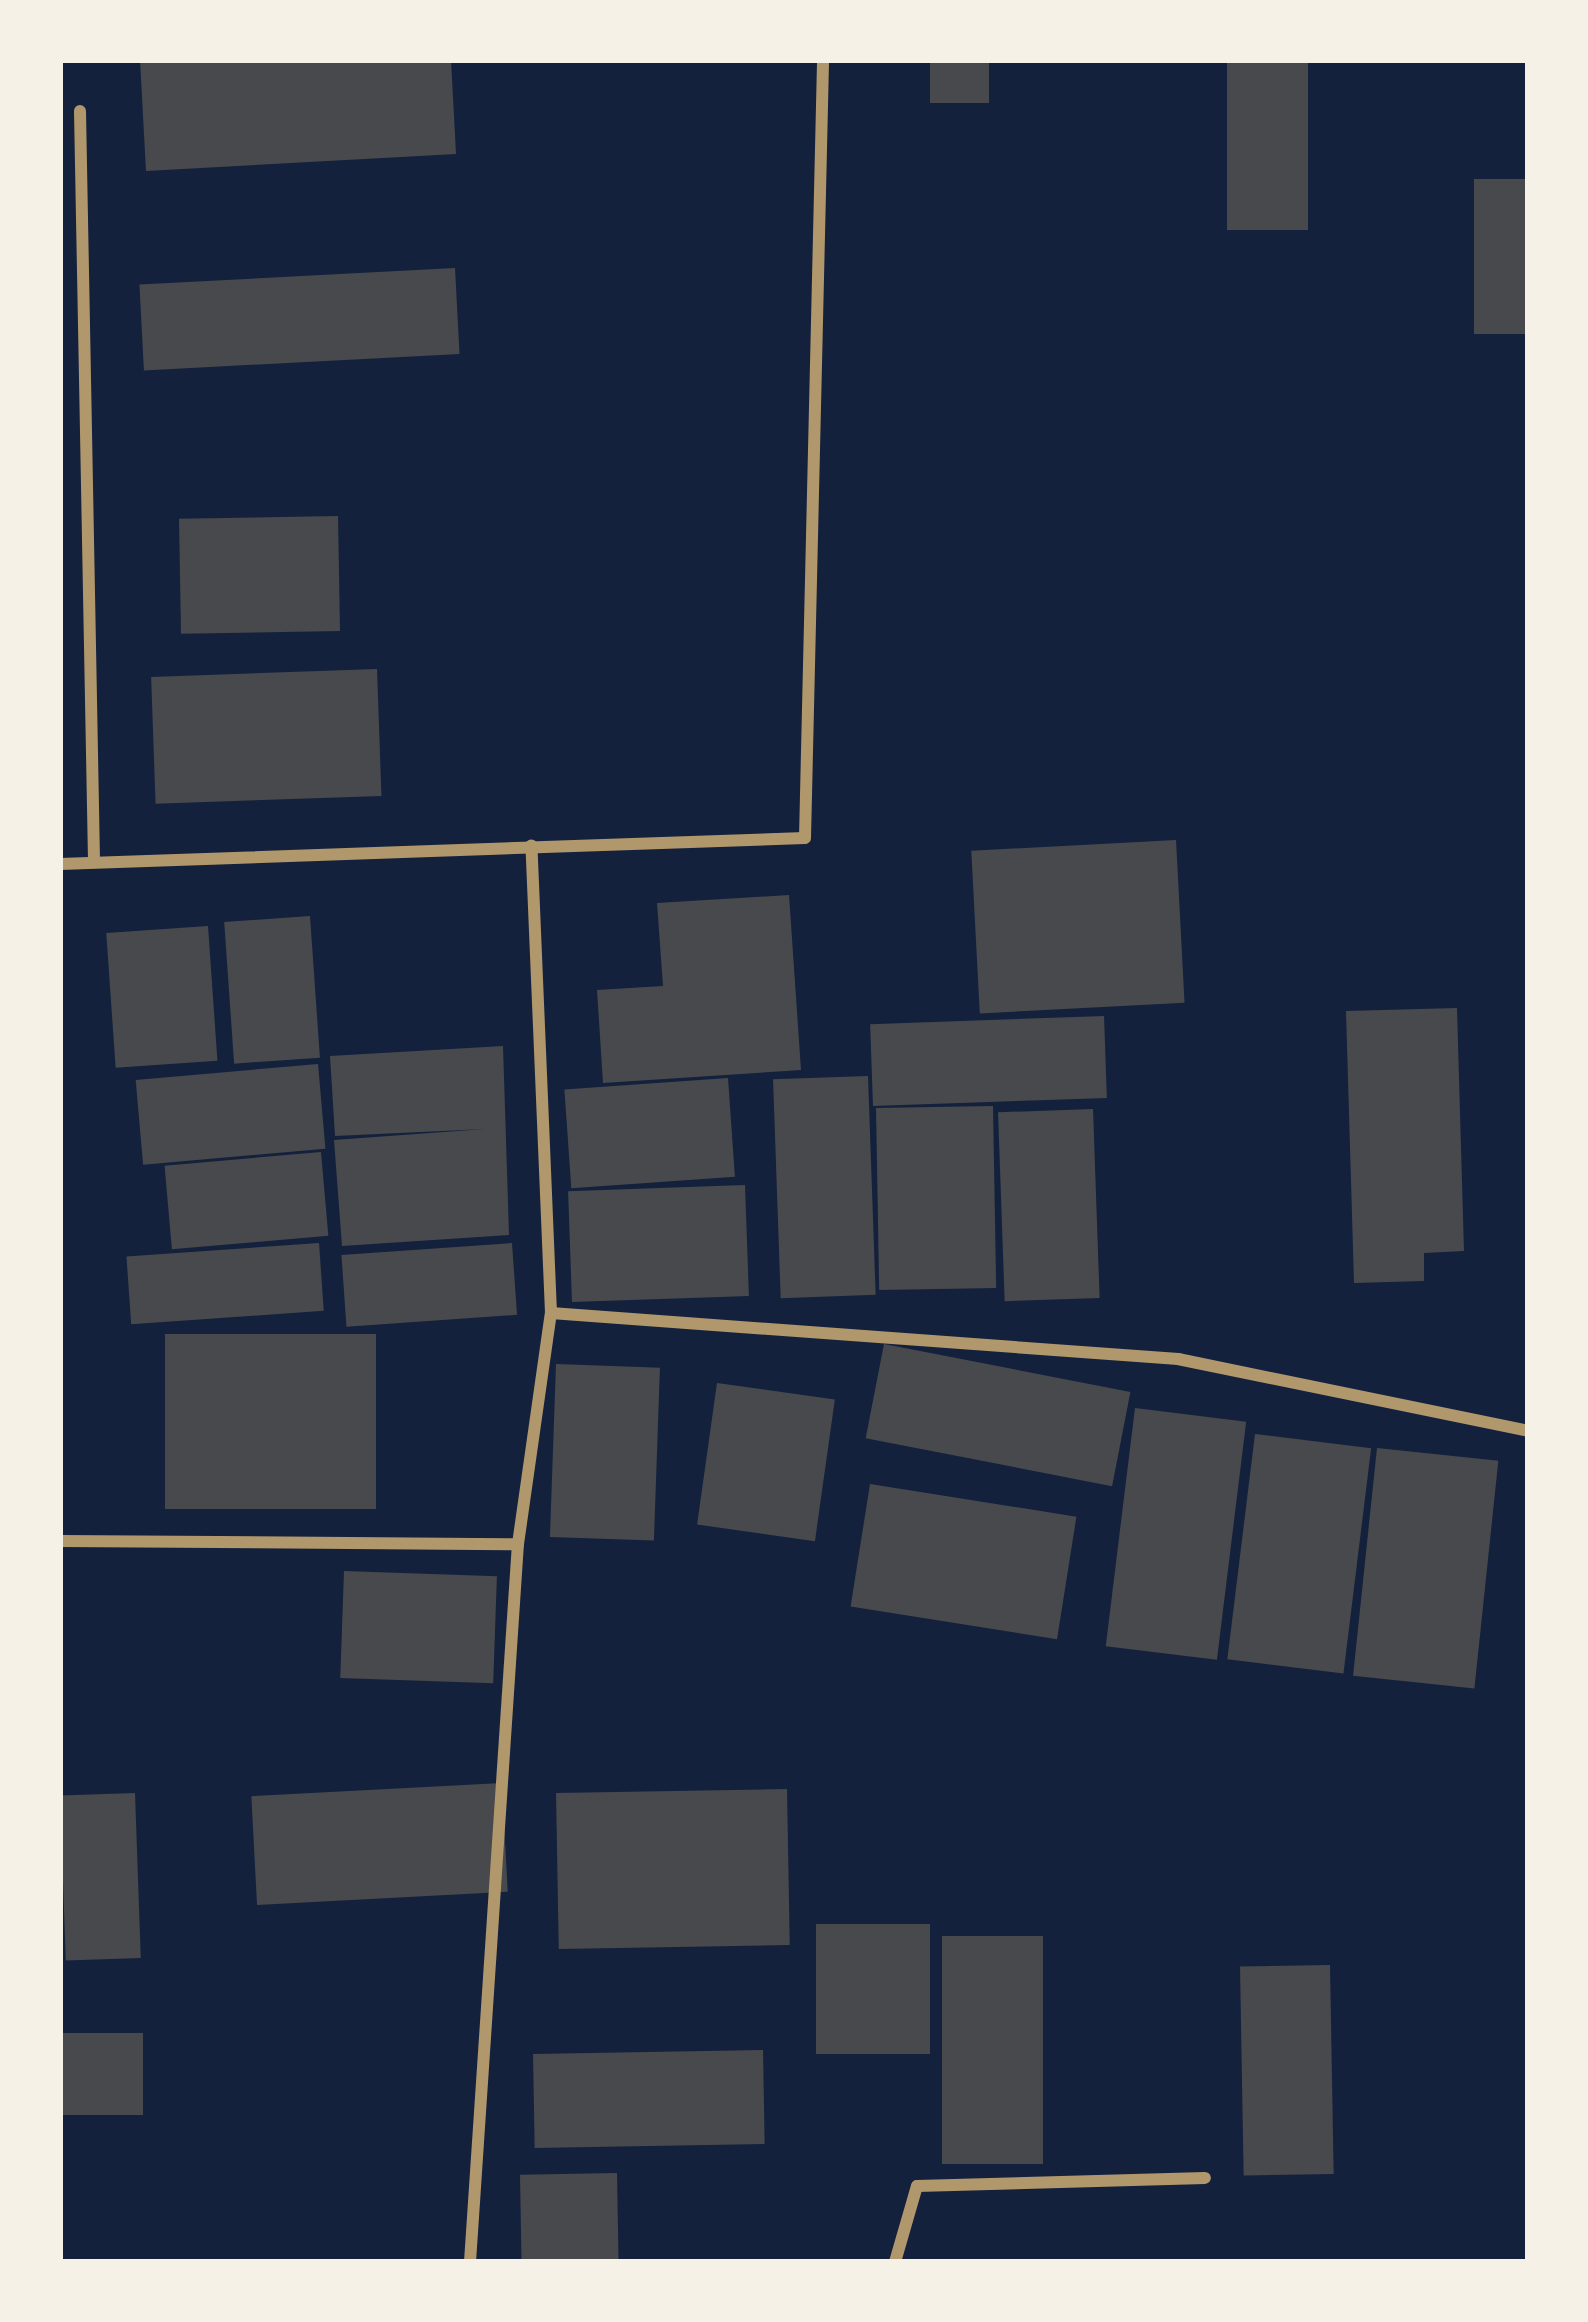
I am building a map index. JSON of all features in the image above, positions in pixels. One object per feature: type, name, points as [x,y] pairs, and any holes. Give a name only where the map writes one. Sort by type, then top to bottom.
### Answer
[{"type":"street","points":[[60,864],[805,838],[823,60]]},
{"type":"street","points":[[80,110],[94,862]]},
{"type":"street","points":[[470,2262],[518,1544],[550,1313],[531,845]]},
{"type":"street","points":[[550,1313],[1178,1359],[1528,1431]]},
{"type":"street","points":[[60,1541],[518,1544]]},
{"type":"street","points":[[896,2262],[917,2186],[1205,2178]]},
{"type":"building","points":[[140,60],[451,60],[456,154],[146,171]]},
{"type":"building","points":[[930,60],[989,60],[989,103],[930,103]]},
{"type":"building","points":[[1227,60],[1308,60],[1308,230],[1227,230]]},
{"type":"building","points":[[1474,179],[1528,179],[1528,334],[1474,334]]},
{"type":"building","points":[[455,268],[460,354],[144,370],[139,285]]},
{"type":"building","points":[[338,516],[340,631],[181,634],[179,519]]},
{"type":"building","points":[[377,669],[381,796],[156,804],[151,677]]},
{"type":"building","points":[[1176,840],[1185,1003],[980,1014],[971,851]]},
{"type":"building","points":[[789,895],[801,1070],[603,1083],[597,990],[663,986],[657,903]]},
{"type":"building","points":[[310,916],[320,1058],[234,1064],[224,922]]},
{"type":"building","points":[[208,926],[217,1061],[116,1068],[106,933]]},
{"type":"building","points":[[1457,1008],[1464,1251],[1424,1253],[1424,1281],[1354,1283],[1346,1011]]},
{"type":"building","points":[[1104,1016],[1107,1098],[873,1106],[870,1024]]},
{"type":"building","points":[[503,1046],[509,1235],[342,1246],[334,1140],[485,1129],[335,1136],[330,1056]]},
{"type":"building","points":[[318,1064],[325,1149],[143,1165],[136,1080]]},
{"type":"building","points":[[868,1076],[876,1295],[781,1298],[773,1079]]},
{"type":"building","points":[[728,1078],[735,1177],[571,1188],[564,1089]]},
{"type":"building","points":[[993,1106],[996,1288],[879,1290],[876,1108]]},
{"type":"building","points":[[1093,1109],[1100,1298],[1005,1301],[998,1112]]},
{"type":"building","points":[[321,1152],[328,1236],[172,1249],[165,1166]]},
{"type":"building","points":[[745,1185],[749,1296],[572,1302],[568,1191]]},
{"type":"building","points":[[319,1243],[324,1311],[131,1324],[126,1256]]},
{"type":"building","points":[[512,1243],[517,1315],[346,1327],[341,1255]]},
{"type":"building","points":[[165,1334],[376,1334],[376,1509],[165,1509]]},
{"type":"building","points":[[884,1344],[1130,1392],[1112,1486],[866,1438]]},
{"type":"building","points":[[556,1364],[660,1368],[654,1541],[550,1537]]},
{"type":"building","points":[[717,1383],[835,1400],[815,1541],[697,1525]]},
{"type":"building","points":[[1135,1408],[1246,1422],[1217,1660],[1106,1646]]},
{"type":"building","points":[[1255,1434],[1371,1448],[1343,1674],[1227,1659]]},
{"type":"building","points":[[1377,1448],[1498,1461],[1474,1688],[1353,1676]]},
{"type":"building","points":[[870,1484],[1076,1517],[1057,1639],[851,1606]]},
{"type":"building","points":[[344,1571],[497,1576],[493,1683],[340,1678]]},
{"type":"building","points":[[502,1783],[508,1892],[257,1905],[251,1796]]},
{"type":"building","points":[[787,1789],[790,1945],[559,1949],[556,1793]]},
{"type":"building","points":[[135,1793],[141,1958],[66,1961],[60,1796]]},
{"type":"building","points":[[816,1924],[930,1924],[930,2054],[816,2054]]},
{"type":"building","points":[[942,1936],[1043,1936],[1043,2164],[942,2164]]},
{"type":"building","points":[[1330,1965],[1334,2174],[1244,2176],[1240,1967]]},
{"type":"building","points":[[60,2033],[143,2033],[143,2115],[60,2115]]},
{"type":"building","points":[[763,2050],[765,2144],[535,2148],[533,2054]]},
{"type":"building","points":[[617,2173],[619,2262],[522,2262],[520,2175]]}]
